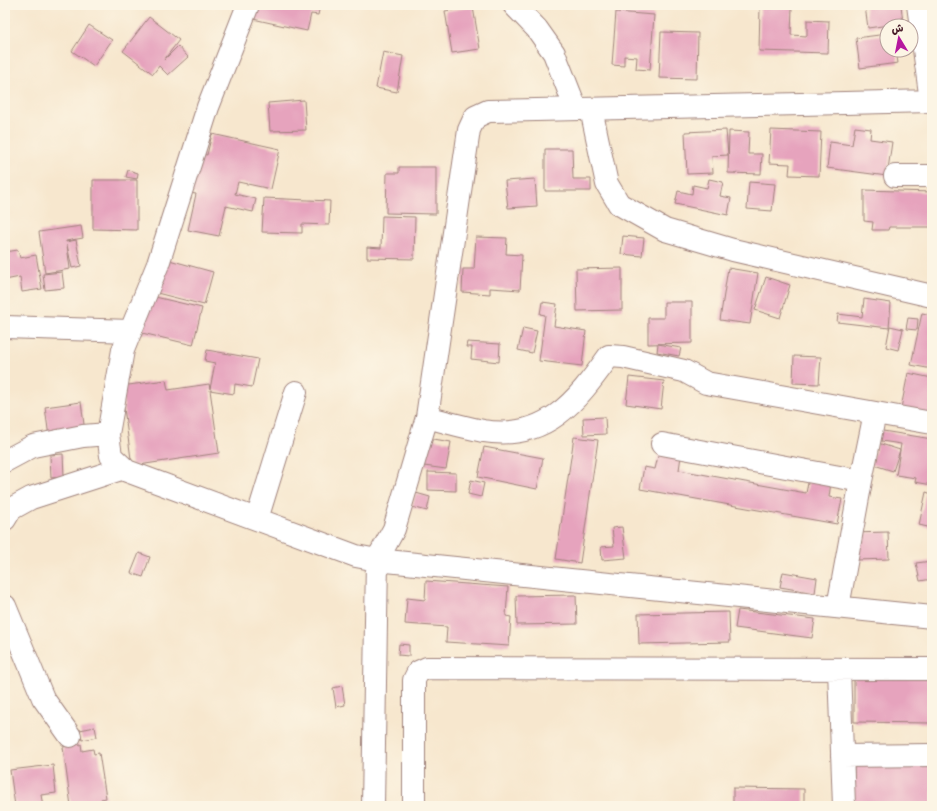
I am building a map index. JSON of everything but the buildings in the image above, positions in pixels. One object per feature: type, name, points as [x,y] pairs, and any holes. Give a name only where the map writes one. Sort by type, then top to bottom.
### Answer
[{"type":"street","points":[[248,5],[208,107],[158,264],[124,350],[108,434],[111,456],[127,471],[356,556],[376,560],[932,617]]},
{"type":"street","points":[[514,5],[537,29],[554,53],[584,109],[607,184],[619,204],[665,230],[733,250],[932,296]]},
{"type":"street","points":[[373,806],[376,560],[394,529],[426,417],[469,130],[475,117],[488,111],[932,101],[918,5]]},
{"type":"street","points":[[895,176],[932,176]]},
{"type":"street","points":[[5,327],[131,331]]},
{"type":"street","points":[[426,417],[484,431],[516,431],[543,423],[559,415],[584,392],[609,356],[623,357],[684,370],[706,383],[932,423]]},
{"type":"street","points":[[257,519],[296,392]]},
{"type":"street","points":[[838,607],[860,481],[875,413]]},
{"type":"street","points":[[5,461],[33,446],[83,436],[108,434]]},
{"type":"street","points":[[662,444],[860,481]]},
{"type":"street","points":[[5,518],[11,509],[31,498],[124,468]]},
{"type":"street","points":[[5,606],[43,698],[70,736]]},
{"type":"street","points":[[414,806],[414,680],[418,672],[427,668],[932,669]]},
{"type":"street","points":[[839,669],[844,806]]},
{"type":"street","points":[[842,756],[932,755]]}]
